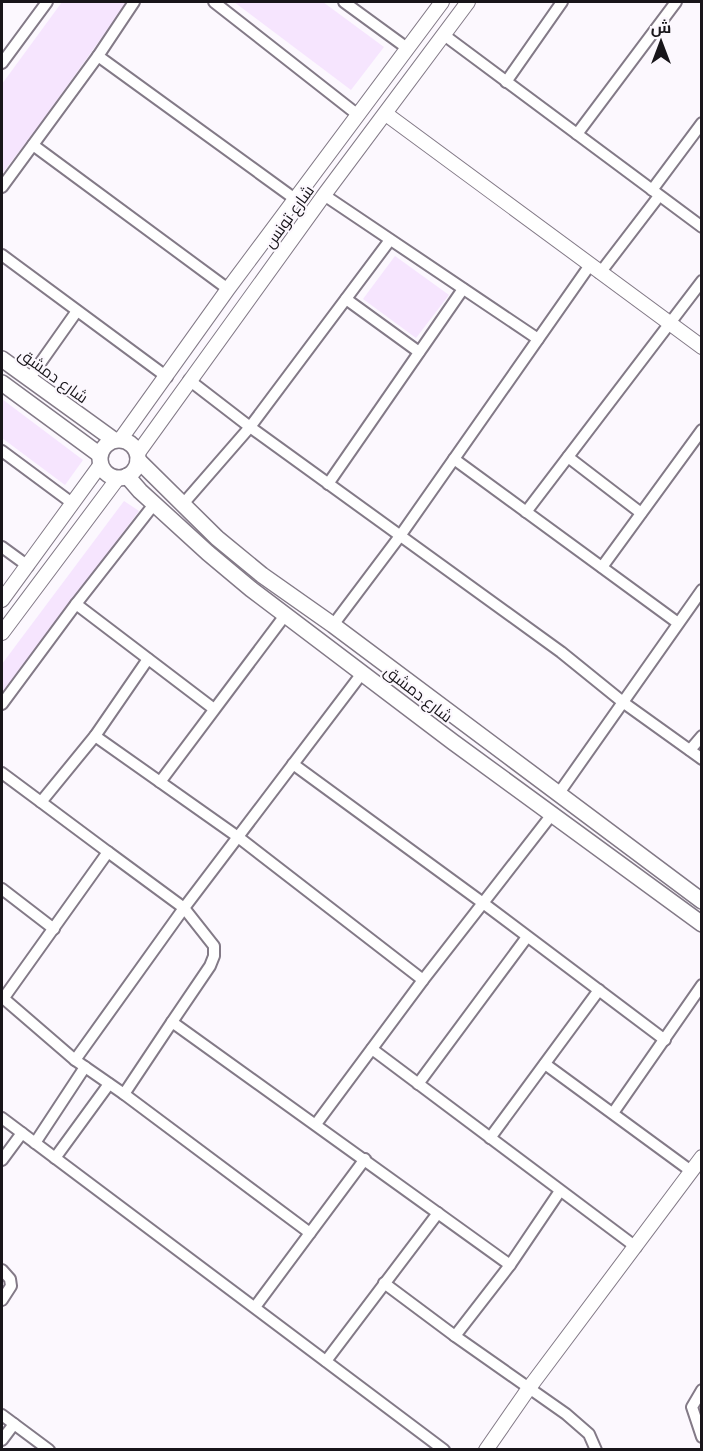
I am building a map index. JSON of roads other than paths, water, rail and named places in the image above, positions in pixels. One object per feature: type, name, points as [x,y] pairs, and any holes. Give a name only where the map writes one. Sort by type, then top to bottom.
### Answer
[{"type":"main road","name":"شارع دمشق","points":[[2,359],[117,440]]},
{"type":"main road","points":[[2,383],[100,460],[107,474],[123,477],[135,470],[138,457],[131,444],[117,440],[105,446],[100,460]]},
{"type":"main road","name":"شارع دمشق","points":[[138,457],[217,538],[247,563],[702,901]]},
{"type":"main road","name":"شارع دمشق","points":[[123,477],[207,554],[453,742],[702,924]]},
{"type":"street","points":[[2,62],[47,2]]},
{"type":"street","points":[[2,187],[98,56],[134,2]]},
{"type":"street","points":[[214,2],[358,115]]},
{"type":"street","points":[[344,2],[407,48]]},
{"type":"street","name":"شارع تونس","points":[[138,457],[189,380],[468,2]]},
{"type":"street","points":[[577,134],[676,2]]},
{"type":"street","points":[[506,82],[557,3]]},
{"type":"street","points":[[439,5],[454,20]]},
{"type":"street","name":"شارع تونس","points":[[117,440],[166,377],[439,5]]},
{"type":"street","points":[[444,35],[702,227]]},
{"type":"street","points":[[98,56],[295,199]]},
{"type":"street","points":[[386,114],[702,347]]},
{"type":"street","points":[[333,625],[400,536],[538,339],[655,193],[702,123]]},
{"type":"street","points":[[33,145],[228,290]]},
{"type":"street","points":[[324,195],[538,339]]},
{"type":"street","points":[[183,504],[249,427],[390,240]]},
{"type":"street","points":[[2,255],[166,377]]},
{"type":"street","points":[[526,512],[702,280]]},
{"type":"street","points":[[328,484],[463,289]]},
{"type":"street","points":[[346,299],[419,352]]},
{"type":"street","points":[[29,379],[77,311]]},
{"type":"street","points":[[189,380],[249,427],[561,652],[624,703],[702,759]]},
{"type":"street","points":[[602,567],[702,430]]},
{"type":"street","points":[[2,451],[72,503]]},
{"type":"street","points":[[568,457],[641,513]]},
{"type":"street","points":[[454,459],[678,623]]},
{"type":"street","points":[[2,600],[28,566],[100,460]]},
{"type":"street","points":[[2,633],[123,477]]},
{"type":"street","points":[[2,704],[154,503]]},
{"type":"street","points":[[2,547],[28,566]]},
{"type":"street","points":[[559,793],[702,590]]},
{"type":"street","points":[[76,604],[214,709]]},
{"type":"street","points":[[160,782],[286,614]]},
{"type":"street","points":[[41,802],[95,736],[148,659]]},
{"type":"street","points":[[75,1060],[184,908],[363,672]]},
{"type":"street","points":[[690,750],[702,735]]},
{"type":"street","points":[[95,736],[238,837],[423,980]]},
{"type":"street","points":[[292,764],[483,903],[665,1040]]},
{"type":"street","points":[[2,772],[184,908],[214,946],[214,956],[210,966],[123,1094]]},
{"type":"street","points":[[316,1124],[423,980],[553,813]]},
{"type":"street","points":[[108,852],[2,998],[75,1060],[310,1233]]},
{"type":"street","points":[[2,889],[54,929]]},
{"type":"street","points":[[418,1084],[527,937]]},
{"type":"street","points":[[613,1113],[702,985]]},
{"type":"street","points":[[490,1138],[599,990]]},
{"type":"street","points":[[172,1022],[510,1265]]},
{"type":"street","points":[[372,1049],[636,1247]]},
{"type":"street","points":[[545,1064],[691,1171]]},
{"type":"street","points":[[35,1143],[85,1067]]},
{"type":"street","points":[[55,1158],[109,1084]]},
{"type":"street","points":[[2,1118],[444,1449]]},
{"type":"street","points":[[2,1160],[22,1133]]},
{"type":"street","points":[[486,1449],[702,1157]]},
{"type":"street","points":[[255,1307],[365,1160]]},
{"type":"street","points":[[455,1336],[510,1265],[560,1191]]},
{"type":"street","points":[[326,1361],[438,1213]]},
{"type":"street","points":[[2,1270],[10,1279],[11,1286],[2,1300]]},
{"type":"street","points":[[384,1283],[566,1414],[589,1434],[596,1449]]},
{"type":"street","points":[[702,1390],[692,1407],[702,1437]]},
{"type":"street","points":[[2,1415],[49,1449]]},
{"type":"street","points":[[2,1440],[14,1424]]}]
